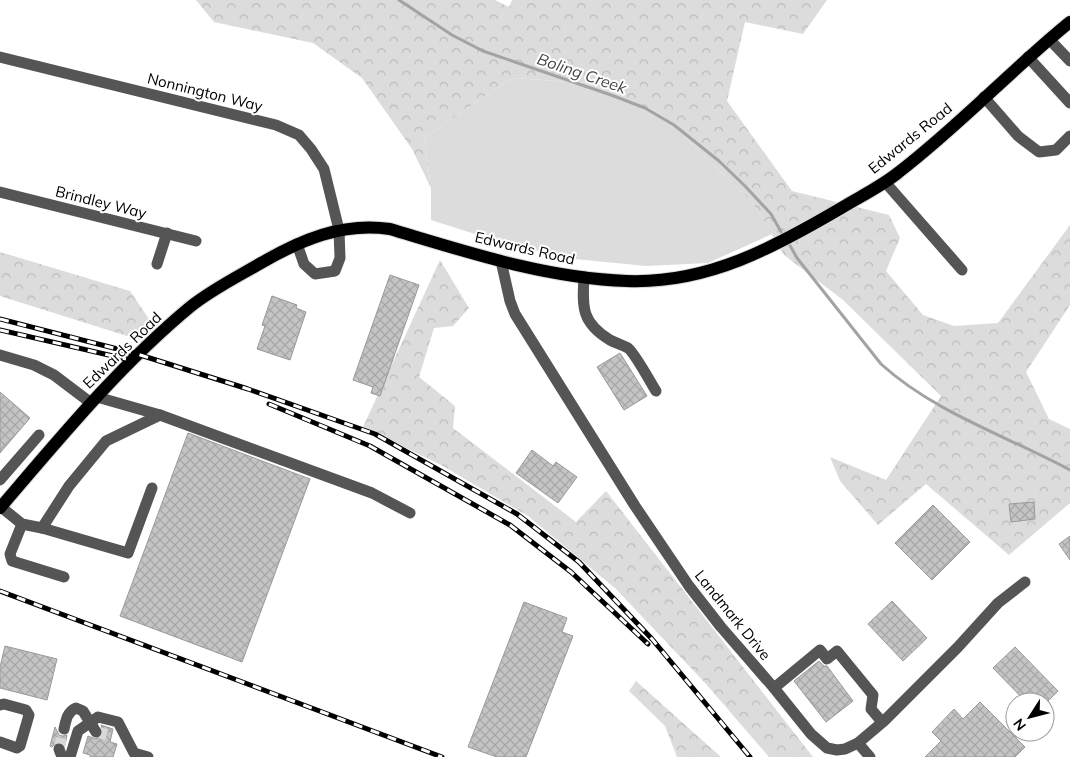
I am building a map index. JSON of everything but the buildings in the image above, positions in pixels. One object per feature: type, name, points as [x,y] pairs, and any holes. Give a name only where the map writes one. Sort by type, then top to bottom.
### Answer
[{"type":"main road","name":"Edwards Road","points":[[0,508],[131,360],[191,306],[240,275],[297,244],[339,230],[366,227],[390,229],[501,262],[584,277],[629,281],[678,277],[719,268],[748,258],[782,242],[885,182],[926,150],[1028,57],[1070,22]]},
{"type":"street","points":[[1049,39],[1070,61]]},
{"type":"street","name":"Nonnington Way","points":[[0,57],[276,125],[299,135],[324,169],[339,230],[340,258],[335,271],[315,274],[304,264],[297,244]]},
{"type":"street","points":[[1028,57],[1070,103]]},
{"type":"street","points":[[984,97],[1018,136],[1039,152],[1056,150],[1070,136]]},
{"type":"street","points":[[885,182],[962,270]]},
{"type":"street","name":"Brindley Way","points":[[0,192],[196,241]]},
{"type":"street","points":[[157,264],[167,233]]},
{"type":"street","name":"Landmark Drive","points":[[501,262],[515,314],[635,506],[689,586],[721,627],[823,746],[837,750],[845,749],[858,743],[958,647],[998,603],[1025,582]]},
{"type":"street","points":[[584,277],[583,298],[586,318],[592,328],[630,349],[656,391]]},
{"type":"street","points":[[0,355],[34,365],[54,374],[94,400],[160,414],[372,493],[410,513]]},
{"type":"street","points":[[42,528],[69,486],[106,441],[160,414]]},
{"type":"street","points":[[0,480],[39,435]]},
{"type":"street","points":[[0,485],[11,495]]},
{"type":"street","points":[[0,508],[22,524],[128,553],[152,488]]},
{"type":"street","points":[[22,524],[10,554],[12,561],[64,577]]},
{"type":"street","points":[[774,688],[820,650],[827,659],[837,651],[872,695],[871,709],[882,722]]},
{"type":"street","points":[[0,706],[4,704],[26,710],[29,715],[20,746],[17,748],[0,742]]},
{"type":"street","points":[[64,729],[67,715],[76,708],[83,711],[94,727]]},
{"type":"street","points":[[94,727],[98,717],[118,722],[117,734],[132,755],[148,757]]},
{"type":"street","points":[[70,757],[78,732],[94,727]]},
{"type":"street","points":[[858,743],[870,757]]},
{"type":"green space","points":[[196,0],[495,0],[509,7],[512,0],[827,0],[803,34],[745,22],[727,101],[792,191],[889,215],[900,238],[886,271],[923,315],[954,326],[998,323],[1070,225],[1070,305],[1026,372],[1049,419],[1070,429],[1070,503],[1009,555],[926,484],[878,525],[840,481],[830,457],[886,480],[941,396],[843,300],[784,255],[752,202],[660,113],[589,83],[512,78],[424,138],[431,188],[412,149],[362,78],[313,43],[214,22]]},
{"type":"green space","points":[[512,78],[589,83],[660,113],[752,202],[772,234],[708,263],[646,266],[565,258],[481,236],[431,220],[431,188],[424,138]]},
{"type":"green space","points":[[0,252],[130,291],[149,319],[146,342],[0,296]]},
{"type":"green space","points":[[440,260],[469,308],[453,326],[434,328],[419,377],[455,406],[453,428],[576,522],[606,491],[813,757],[769,757],[706,684],[616,589],[528,516],[441,465],[363,427]]},
{"type":"green space","points":[[636,681],[721,757],[677,757],[665,726],[629,691]]},
{"type":"waterway","name":"Boling Creek","points":[[399,0],[452,35],[483,51],[645,108],[674,125],[719,161],[745,186],[771,214],[784,237]]},
{"type":"waterway","points":[[788,242],[797,258],[881,364],[902,381],[924,396],[972,423],[1070,470]]},
{"type":"tunnel","points":[[59,749],[64,729]]},
{"type":"tunnel","points":[[96,732],[112,736]]},
{"type":"railway","points":[[0,319],[137,354],[248,389],[375,434],[517,514],[579,562],[652,639],[750,757]]},
{"type":"railway","points":[[0,330],[126,359]]},
{"type":"railway","points":[[269,404],[370,446],[510,525],[571,572],[648,644]]},
{"type":"railway","points":[[0,591],[442,757]]}]
